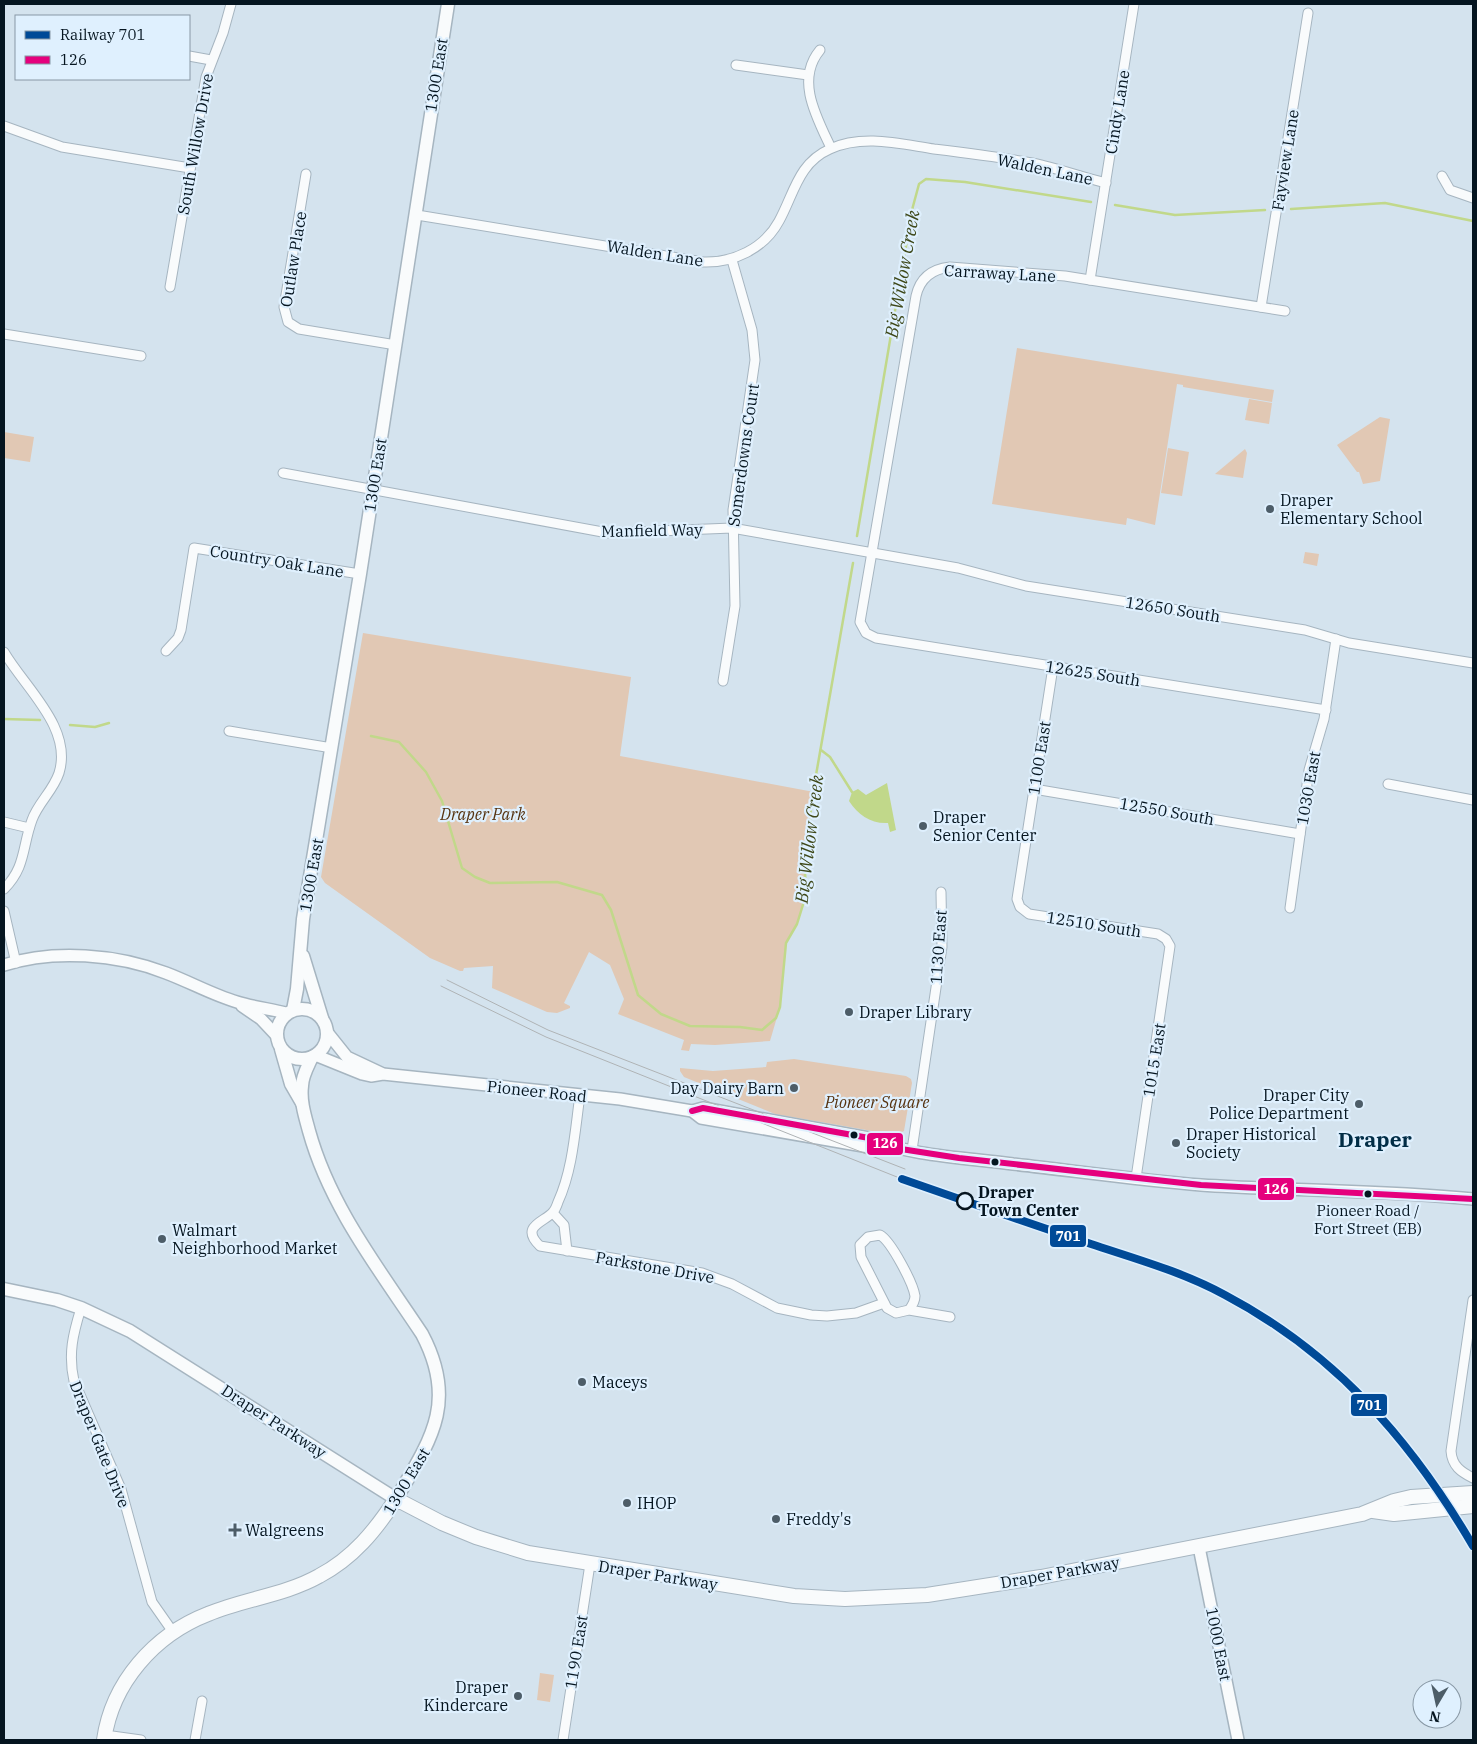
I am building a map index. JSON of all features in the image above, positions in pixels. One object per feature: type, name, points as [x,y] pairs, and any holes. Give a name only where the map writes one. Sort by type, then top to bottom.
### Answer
[{"type":"main road","name":"1300 East","points":[[289,1012],[298,989],[300,946],[417,215],[448,4]]},
{"type":"main road","name":"1300 East","points":[[300,946],[322,1019]]},
{"type":"main road","points":[[304,1008],[314,1012],[322,1019],[327,1032],[322,1049],[314,1056],[296,1058],[281,1049],[276,1035],[280,1020],[289,1012],[304,1008]]},
{"type":"main road","name":"1300 East","points":[[281,1049],[291,1084],[302,1103]]},
{"type":"main road","name":"1300 East","points":[[105,1737],[111,1710],[127,1679],[144,1658],[173,1632],[209,1613],[295,1587],[328,1571],[364,1542],[396,1499],[422,1456],[435,1426],[439,1399],[435,1367],[429,1348],[422,1334],[336,1202],[316,1156],[302,1103],[302,1084],[314,1056]]},
{"type":"main road","name":"Draper Parkway","points":[[4,1289],[57,1300],[108,1319],[159,1347],[396,1499],[442,1523],[497,1546],[590,1564],[794,1596],[878,1598],[927,1595],[1198,1547],[1373,1511],[1394,1501],[1411,1497],[1473,1493]]},
{"type":"main road","name":"Draper Parkway","points":[[1373,1511],[1394,1514],[1473,1506]]},
{"type":"street","name":"South Willow Drive","points":[[170,287],[201,99],[211,60],[221,38],[231,4]]},
{"type":"street","name":"Cindy Lane","points":[[1090,280],[1134,4]]},
{"type":"street","name":"Fayview Lane","points":[[1261,307],[1308,13]]},
{"type":"street","points":[[820,50],[812,62],[808,75],[812,104],[831,148]]},
{"type":"street","points":[[190,56],[211,60]]},
{"type":"street","points":[[736,65],[808,75]]},
{"type":"street","points":[[4,126],[62,147],[190,168]]},
{"type":"street","name":"Walden Lane","points":[[417,215],[703,262],[732,260],[754,248],[771,233],[778,223],[802,172],[818,156],[831,148],[859,141],[885,142],[1029,163],[1106,182]]},
{"type":"street","name":"Outlaw Place","points":[[306,174],[284,307],[288,322],[299,329],[396,345]]},
{"type":"street","points":[[1442,176],[1450,190],[1473,198]]},
{"type":"street","name":"Somerdowns Court","points":[[723,681],[735,606],[732,528],[756,360],[752,330],[732,260]]},
{"type":"street","name":"Carraway Lane","points":[[863,630],[860,618],[916,296],[923,280],[938,269],[950,267],[1090,280],[1285,311]]},
{"type":"street","points":[[4,334],[141,356]]},
{"type":"street","name":"Manfield Way","points":[[283,473],[608,533],[732,528],[872,552]]},
{"type":"street","name":"Country Oak Lane","points":[[166,651],[178,638],[181,630],[194,548],[360,574]]},
{"type":"street","name":"12650 South","points":[[872,552],[963,569],[1026,586],[1305,630],[1355,644],[1473,663]]},
{"type":"street","name":"12625 South","points":[[863,630],[876,638],[1326,710]]},
{"type":"street","name":"1030 East","points":[[1290,908],[1309,770],[1326,710],[1336,639]]},
{"type":"street","points":[[4,652],[22,681],[50,717],[56,729],[61,752],[56,780],[35,812],[20,867],[4,889]]},
{"type":"street","name":"1100 East","points":[[1020,907],[1017,894],[1054,667]]},
{"type":"street","points":[[228,730],[332,748]]},
{"type":"street","points":[[1388,784],[1473,800]]},
{"type":"street","name":"12550 South","points":[[1034,789],[1300,834]]},
{"type":"street","points":[[4,822],[30,828]]},
{"type":"street","name":"1130 East","points":[[912,1150],[942,948],[941,892]]},
{"type":"street","name":"12510 South","points":[[1020,907],[1029,914],[1158,934],[1168,942]]},
{"type":"street","points":[[4,911],[16,963]]},
{"type":"street","name":"1015 East","points":[[1136,1178],[1171,955],[1168,942]]},
{"type":"street","points":[[4,965],[38,958],[78,957],[124,960],[165,972],[236,1002],[261,1018],[276,1035]]},
{"type":"street","points":[[236,1002],[289,1012]]},
{"type":"street","name":"Pioneer Road","points":[[327,1032],[352,1060],[383,1074]]},
{"type":"street","name":"Pioneer Road","points":[[314,1056],[371,1076],[383,1074],[628,1100],[692,1111],[703,1108],[869,1138],[884,1145],[912,1150],[1136,1178],[1202,1185],[1414,1192],[1473,1199]]},
{"type":"street","points":[[567,1251],[564,1225],[553,1213],[567,1175],[580,1095]]},
{"type":"street","name":"Parkstone Drive","points":[[553,1213],[538,1222],[533,1237],[540,1246],[702,1273],[732,1284],[777,1308],[811,1315],[827,1316],[856,1313],[884,1303]]},
{"type":"street","points":[[909,1310],[914,1303],[914,1291],[889,1243],[880,1235],[875,1234],[863,1240],[859,1251],[884,1303],[896,1313],[909,1310],[950,1317]]},
{"type":"street","points":[[1473,1300],[1451,1451],[1452,1459],[1458,1469],[1473,1478]]},
{"type":"street","name":"Draper Gate Drive","points":[[81,1308],[71,1346],[70,1363],[74,1381],[121,1489],[152,1602],[173,1632]]},
{"type":"street","name":"1000 East","points":[[1198,1547],[1238,1740]]},
{"type":"street","name":"1190 East","points":[[563,1740],[590,1564]]},
{"type":"street","points":[[195,1740],[202,1700]]},
{"type":"street","points":[[105,1737],[141,1740]]},
{"type":"green space","points":[[1017,348],[1274,390],[1272,402],[1183,387],[1183,385],[1177,384],[1155,525],[1127,518],[1126,525],[992,504]]},
{"type":"green space","points":[[1249,399],[1272,403],[1269,424],[1245,420]]},
{"type":"green space","points":[[1380,417],[1390,419],[1380,481],[1363,484],[1359,472],[1357,472],[1337,445]]},
{"type":"green space","points":[[4,432],[34,437],[30,462],[4,458]]},
{"type":"green space","points":[[1168,448],[1189,452],[1182,496],[1161,493]]},
{"type":"green space","points":[[1245,449],[1247,453],[1243,478],[1215,474]]},
{"type":"green space","points":[[1305,552],[1319,554],[1317,566],[1303,563]]},
{"type":"green space","name":"Draper Park","points":[[363,633],[631,677],[620,756],[814,792],[805,871],[806,895],[797,924],[786,943],[780,1007],[770,1041],[715,1045],[691,1044],[689,1051],[681,1050],[684,1040],[618,1014],[624,999],[610,965],[589,952],[564,1003],[570,1006],[570,1008],[557,1013],[547,1012],[492,988],[493,966],[464,968],[463,971],[460,971],[430,958],[325,883],[321,877]]},
{"type":"green space","name":"Pioneer Square","points":[[794,1059],[906,1076],[911,1079],[912,1083],[904,1131],[895,1135],[775,1114],[684,1077],[680,1071],[680,1068],[713,1071],[766,1067],[767,1062]]},
{"type":"green space","points":[[540,1673],[554,1675],[550,1702],[537,1700]]},
{"type":"shaded area","points":[[887,783],[896,830],[890,832],[888,823],[876,822],[866,818],[849,801],[852,792],[858,789],[866,795]]},
{"type":"waterway","name":"Big Willow Creek","points":[[857,536],[912,210],[919,184],[926,179],[965,182],[1091,202]]},
{"type":"waterway","name":"Big Willow Creek","points":[[1291,209],[1385,203],[1473,221]]},
{"type":"waterway","name":"Big Willow Creek","points":[[1115,205],[1175,215],[1265,210]]},
{"type":"waterway","name":"Big Willow Creek","points":[[371,736],[399,742],[426,772],[442,801],[462,868],[475,877],[490,883],[557,882],[602,895],[611,910],[638,995],[661,1014],[690,1026],[740,1027],[762,1030],[776,1018],[780,1007],[786,943],[797,924],[806,895],[805,871],[812,798],[853,563]]},
{"type":"waterway","name":"Big Willow Creek","points":[[4,719],[40,720]]},
{"type":"waterway","name":"Big Willow Creek","points":[[70,725],[95,727],[109,723]]},
{"type":"waterway","points":[[821,750],[830,757],[852,792]]},
{"type":"tram line","points":[[447,980],[548,1030],[905,1169]]},
{"type":"tram line","points":[[441,986],[546,1037],[902,1179]]},
{"type":"rail line","name":"701","points":[[902,1179],[1176,1273],[1225,1295],[1265,1318],[1301,1344],[1367,1402],[1424,1470],[1473,1546]]},
{"type":"transit line","name":"126","points":[[692,1111],[703,1108],[869,1138],[901,1149],[959,1158],[1201,1185],[1473,1199]]},
{"type":"place","name":"Draper Elementary School","points":[[1270,509]]},
{"type":"place","name":"Draper Senior Center","points":[[923,826]]},
{"type":"place","name":"Draper Library","points":[[849,1012]]},
{"type":"place","name":"Day Dairy Barn","points":[[794,1088]]},
{"type":"place","name":"Draper City Police Department","points":[[1359,1104]]},
{"type":"place","name":"Draper Historical Society","points":[[1176,1143]]},
{"type":"place","name":"Pioneer Road / Fort Street (EB)","points":[[1368,1194]]},
{"type":"place","name":"Draper Town Center","points":[[965,1201]]},
{"type":"place","name":"Walmart Neighborhood Market","points":[[162,1239]]},
{"type":"place","name":"Maceys","points":[[582,1382]]},
{"type":"place","name":"IHOP","points":[[627,1503]]},
{"type":"place","name":"Freddy's","points":[[776,1519]]},
{"type":"place","name":"Walgreens","points":[[235,1530]]},
{"type":"place","name":"Draper Kindercare","points":[[518,1696]]},
{"type":"district","name":"Draper","points":[[1375,1139]]}]
